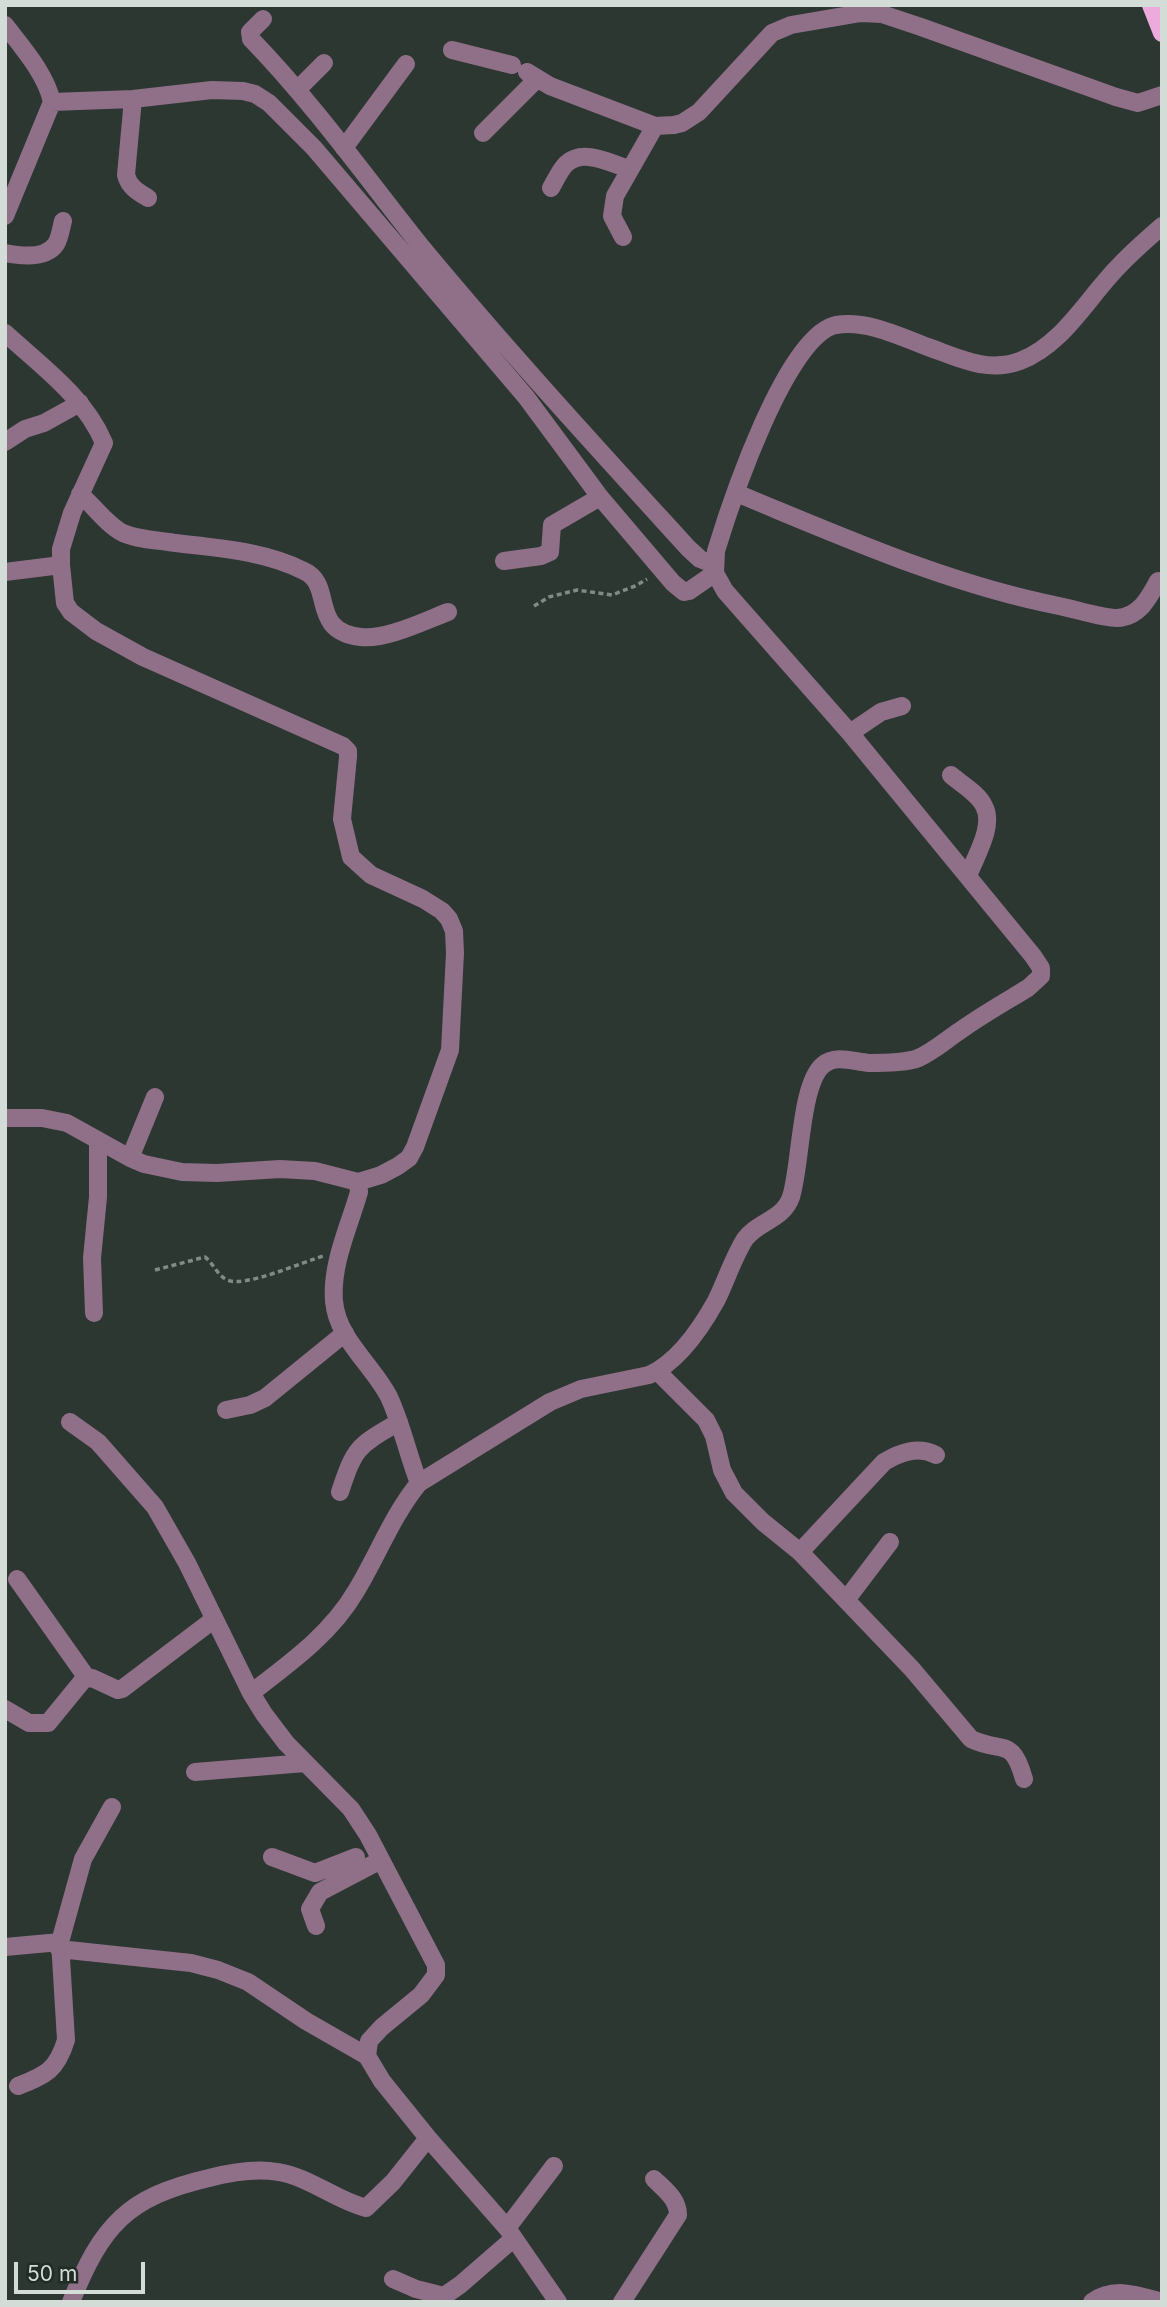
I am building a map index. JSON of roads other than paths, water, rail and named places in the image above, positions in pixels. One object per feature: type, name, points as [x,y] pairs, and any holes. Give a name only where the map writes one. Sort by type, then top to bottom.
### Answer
[{"type":"main road","points":[[1151,5],[1162,33]]},
{"type":"street","points":[[452,50],[525,72],[550,86],[655,126],[682,123],[699,112],[772,33],[791,25],[861,13],[882,15],[921,27],[1138,103],[1162,95]]},
{"type":"street","points":[[251,1693],[328,1629],[356,1591],[389,1527],[406,1498],[419,1483],[550,1402],[581,1389],[657,1371],[675,1356],[695,1333],[715,1302],[746,1238],[754,1229],[786,1208],[797,1174],[809,1091],[815,1075],[824,1064],[845,1059],[867,1063],[916,1059],[1033,984],[1041,976],[1041,968],[850,733],[735,604],[712,572],[530,376],[250,36],[253,27],[263,19]]},
{"type":"street","points":[[5,25],[50,93],[51,102],[5,216]]},
{"type":"street","points":[[297,90],[324,64]]},
{"type":"street","points":[[344,148],[406,64]]},
{"type":"street","points":[[483,133],[525,72]]},
{"type":"street","points":[[51,102],[133,99],[212,90],[243,91],[255,94],[279,111],[314,148],[526,397],[600,497],[660,568],[680,589],[690,591],[712,572],[716,551],[736,493],[773,400],[802,354],[832,326],[854,324],[879,329],[972,363],[991,367],[1021,360],[1056,338],[1119,265],[1162,226]]},
{"type":"street","points":[[133,99],[126,175],[134,189],[148,198]]},
{"type":"street","points":[[623,237],[612,216],[612,206],[620,183],[655,126]]},
{"type":"street","points":[[551,188],[566,164],[578,158],[590,156],[629,169]]},
{"type":"street","points":[[5,253],[19,256],[49,251],[55,245],[63,221]]},
{"type":"street","points":[[5,332],[80,403],[104,443],[79,494],[64,537],[61,565],[65,603],[79,620],[143,657],[343,746],[348,751],[348,757],[342,819],[351,857],[371,875],[434,905],[449,919],[454,932],[455,953],[451,1041],[446,1065],[409,1158],[381,1175],[358,1182],[315,1171],[280,1168],[217,1173],[182,1172],[144,1164],[67,1123],[42,1118],[5,1118]]},
{"type":"street","points":[[5,442],[25,429],[44,423],[80,403]]},
{"type":"street","points":[[736,493],[891,556],[1012,597],[1116,618],[1134,613],[1148,600],[1158,581]]},
{"type":"street","points":[[79,494],[122,533],[144,539],[259,555],[306,571],[314,578],[331,624],[349,634],[363,638],[379,636],[448,612]]},
{"type":"street","points":[[504,561],[541,556],[550,552],[552,525],[600,497]]},
{"type":"street","points":[[5,572],[61,565]]},
{"type":"street","points":[[850,733],[881,712],[902,706]]},
{"type":"street","points":[[950,775],[977,796],[985,807],[987,816],[985,832],[968,876]]},
{"type":"street","points":[[130,1158],[155,1097]]},
{"type":"street","points":[[94,1313],[92,1258],[98,1140]]},
{"type":"street","points":[[358,1182],[359,1192],[336,1270],[336,1313],[345,1333],[388,1394],[419,1483]]},
{"type":"street","points":[[226,1410],[250,1405],[264,1398],[345,1333]]},
{"type":"street","points":[[657,1371],[706,1420],[714,1436],[722,1470],[734,1493],[800,1552],[912,1669],[971,1739],[982,1744],[1003,1746],[1012,1751],[1019,1760],[1024,1779]]},
{"type":"street","points":[[70,1422],[98,1442],[155,1507],[187,1563],[251,1693],[271,1724],[351,1809],[370,1854],[431,1953],[436,1965],[436,1975],[421,1995],[369,2041],[367,2056]]},
{"type":"street","points":[[340,1492],[349,1463],[359,1447],[399,1422]]},
{"type":"street","points":[[800,1552],[884,1462],[897,1454],[916,1450],[927,1450],[936,1455]]},
{"type":"street","points":[[846,1600],[890,1542]]},
{"type":"street","points":[[17,1578],[87,1678],[118,1690],[214,1620]]},
{"type":"street","points":[[5,1709],[29,1723],[48,1723],[79,1683],[87,1678]]},
{"type":"street","points":[[195,1772],[305,1763]]},
{"type":"street","points":[[18,2086],[46,2074],[56,2063],[66,2040],[60,1945],[83,1859],[112,1808]]},
{"type":"street","points":[[272,1857],[314,1873],[370,1854]]},
{"type":"street","points":[[316,1926],[310,1909],[320,1892],[370,1854]]},
{"type":"street","points":[[5,1947],[60,1945],[191,1963],[218,1970],[248,1983],[317,2028],[367,2056],[382,2081],[510,2234],[558,2302]]},
{"type":"street","points":[[71,2302],[86,2264],[97,2245],[120,2217],[150,2196],[222,2175],[260,2170],[301,2178],[366,2208],[393,2182],[428,2138]]},
{"type":"street","points":[[393,2279],[444,2296],[460,2286],[510,2234],[554,2166]]},
{"type":"street","points":[[622,2302],[678,2216],[674,2199],[654,2179]]},
{"type":"street","points":[[1092,2302],[1098,2297],[1120,2291],[1162,2302]]}]
